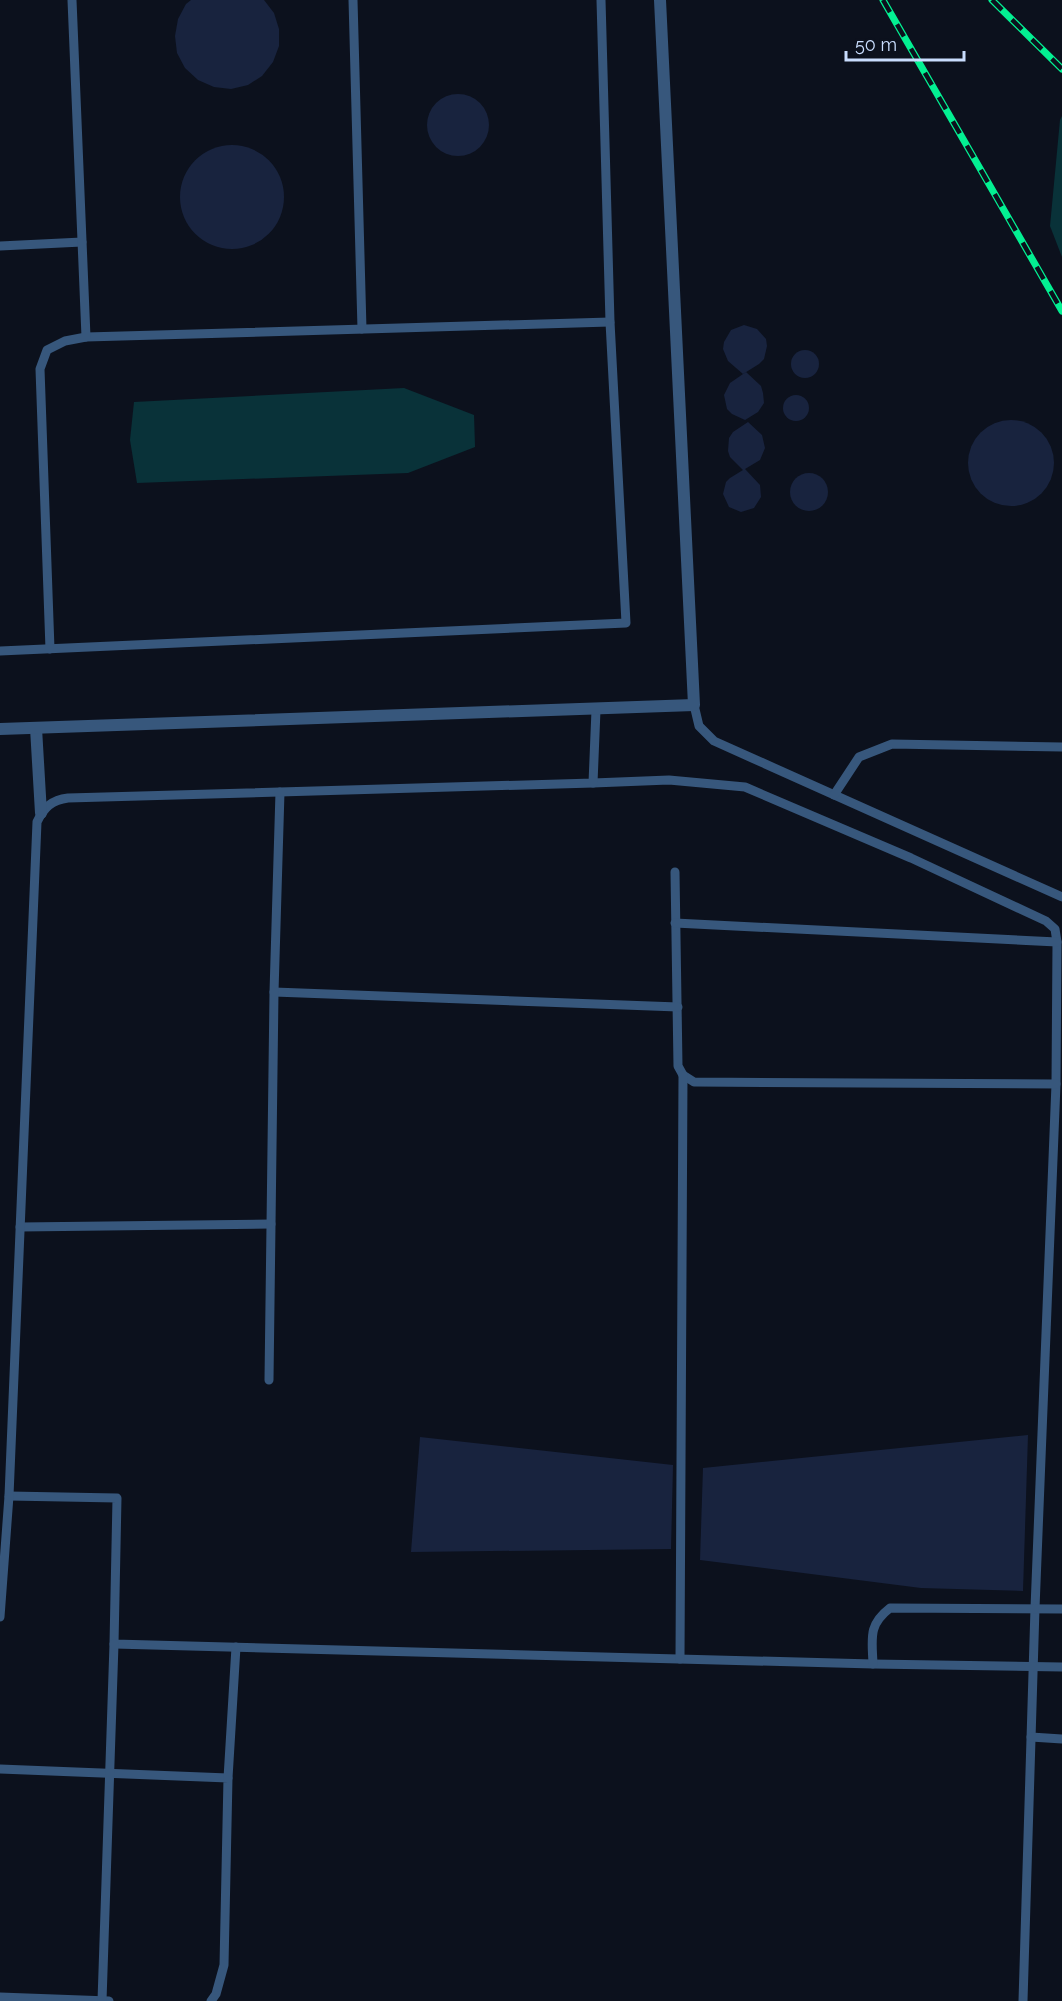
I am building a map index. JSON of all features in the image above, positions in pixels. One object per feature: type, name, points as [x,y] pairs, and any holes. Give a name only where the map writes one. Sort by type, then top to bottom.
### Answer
[{"type":"street","points":[[0,729],[694,705],[660,0]]},
{"type":"street","points":[[36,728],[41,813]]},
{"type":"lane","points":[[72,0],[86,336]]},
{"type":"lane","points":[[353,0],[362,329]]},
{"type":"lane","points":[[0,651],[626,623],[610,322],[602,0]]},
{"type":"lane","points":[[0,246],[82,242]]},
{"type":"lane","points":[[50,649],[40,369],[47,350],[65,341],[86,336],[610,322]]},
{"type":"lane","points":[[694,705],[699,726],[714,741],[1062,897]]},
{"type":"lane","points":[[593,783],[596,710]]},
{"type":"lane","points":[[834,795],[859,757],[892,744],[1062,747]]},
{"type":"lane","points":[[0,1617],[9,1496],[37,822],[41,813],[57,799],[68,798],[669,780],[746,787],[911,858],[1046,921],[1055,929],[1057,942],[1056,1084],[1035,1608],[1023,2001]]},
{"type":"lane","points":[[269,1380],[274,992],[280,792]]},
{"type":"lane","points":[[675,872],[678,1066],[683,1075],[694,1082],[1056,1084]]},
{"type":"lane","points":[[675,923],[1057,942]]},
{"type":"lane","points":[[274,992],[678,1007]]},
{"type":"lane","points":[[680,1659],[683,1075]]},
{"type":"lane","points":[[20,1227],[271,1224]]},
{"type":"lane","points":[[9,1496],[117,1498],[102,2001]]},
{"type":"lane","points":[[873,1664],[872,1628],[880,1615],[890,1608],[1062,1609]]},
{"type":"lane","points":[[114,1644],[1062,1667]]},
{"type":"lane","points":[[211,2001],[216,1994],[224,1965],[228,1778],[236,1647]]},
{"type":"lane","points":[[1031,1737],[1062,1739]]},
{"type":"lane","points":[[0,1769],[228,1778]]},
{"type":"lane","points":[[0,1997],[109,2001]]},
{"type":"shaded area","points":[[1062,116],[1062,257],[1050,226]]},
{"type":"shaded area","points":[[404,388],[474,415],[475,447],[408,473],[137,483],[130,440],[134,402]]},
{"type":"building","points":[[191,0],[264,0],[274,13],[279,29],[279,46],[273,62],[262,76],[248,85],[231,89],[214,87],[198,80],[185,68],[177,53],[175,36],[178,19],[186,4]]},
{"type":"building","points":[[458,94],[480,103],[489,125],[480,147],[458,156],[436,147],[427,125],[436,103]]},
{"type":"building","points":[[232,145],[252,149],[269,160],[280,177],[284,197],[280,217],[269,234],[252,245],[232,249],[212,245],[195,234],[184,217],[180,197],[184,177],[195,160],[212,149]]},
{"type":"building","points":[[744,325],[757,329],[766,339],[767,346],[764,359],[743,374],[728,361],[723,349],[731,330]]},
{"type":"building","points":[[805,350],[815,354],[819,364],[815,374],[805,378],[795,374],[791,364],[795,354]]},
{"type":"building","points":[[746,372],[761,386],[764,403],[758,412],[745,420],[727,409],[724,395],[730,383]]},
{"type":"building","points":[[796,395],[805,399],[809,408],[805,417],[796,421],[787,417],[783,408],[787,399]]},
{"type":"building","points":[[1011,420],[1035,427],[1047,439],[1054,463],[1047,487],[1035,499],[1011,506],[987,499],[975,487],[968,463],[975,439],[987,427]]},
{"type":"building","points":[[748,422],[762,435],[765,448],[760,460],[745,469],[760,485],[761,497],[754,508],[741,512],[729,507],[723,494],[726,482],[743,470],[730,457],[729,438],[733,432]]},
{"type":"building","points":[[809,473],[823,478],[828,492],[823,506],[809,511],[795,506],[790,492],[795,478]]},
{"type":"building","points":[[1028,1435],[1023,1591],[921,1588],[700,1560],[703,1468]]},
{"type":"building","points":[[420,1437],[673,1465],[671,1549],[411,1552]]},
{"type":"railway","points":[[883,0],[1062,311]]},
{"type":"railway","points":[[992,0],[1062,69]]}]
